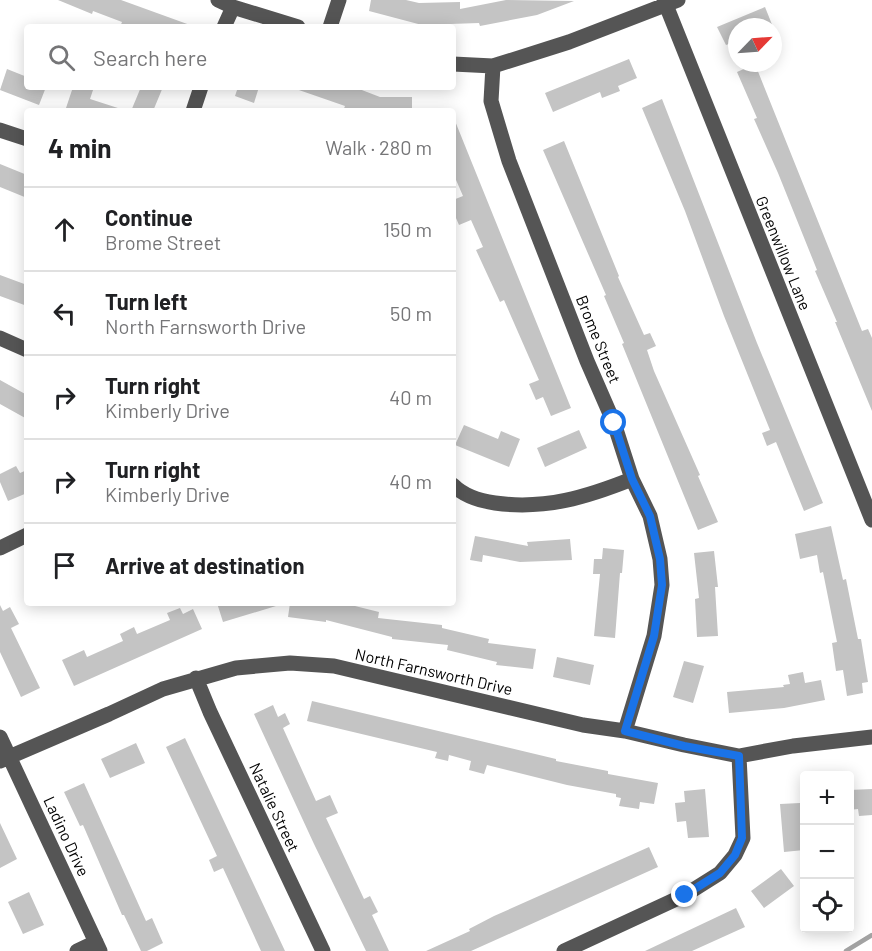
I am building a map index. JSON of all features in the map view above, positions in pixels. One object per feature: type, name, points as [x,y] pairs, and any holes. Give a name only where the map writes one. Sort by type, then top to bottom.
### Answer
[{"type":"street","points":[[218,0],[288,24]]},
{"type":"street","points":[[331,24],[339,0]]},
{"type":"street","points":[[456,64],[492,66],[569,42],[669,2]]},
{"type":"street","name":"Greenwillow Lane","points":[[669,2],[872,520]]},
{"type":"street","points":[[225,24],[233,7]]},
{"type":"street","name":"Brome Street","points":[[492,66],[491,100],[509,161],[587,361],[614,423],[632,479],[650,516],[660,559],[662,585],[654,636],[625,731]]},
{"type":"street","points":[[194,108],[200,90]]},
{"type":"street","points":[[0,130],[24,139]]},
{"type":"street","points":[[0,338],[24,349]]},
{"type":"street","points":[[456,487],[480,501],[536,506],[568,501],[632,479]]},
{"type":"street","points":[[0,548],[24,536]]},
{"type":"street","name":"North Farnsworth Drive","points":[[5,759],[163,688],[236,668],[290,663],[334,666],[583,725],[625,731],[684,746],[739,756],[793,746],[872,737]]},
{"type":"street","name":"Natalie Street","points":[[196,678],[323,951]]},
{"type":"street","name":"Ladino Drive","points":[[0,737],[5,759],[98,947]]},
{"type":"street","points":[[564,951],[685,895],[720,873],[735,855],[742,838],[739,756]]},
{"type":"street","points":[[76,951],[98,947]]},
{"type":"building","points":[[58,0],[121,0],[187,24],[121,24],[122,22],[93,11],[92,14]]},
{"type":"building","points":[[371,0],[406,0],[419,3],[460,2],[460,9],[506,0],[574,1],[537,15],[480,26],[479,23],[418,24],[369,11]]},
{"type":"building","points":[[765,7],[769,18],[739,18]]},
{"type":"building","points":[[728,22],[728,44],[726,45],[717,27]]},
{"type":"building","points":[[629,59],[637,78],[618,86],[620,91],[602,98],[600,92],[553,112],[545,93]]},
{"type":"building","points":[[7,69],[24,76],[24,90],[45,90],[39,105],[0,90]]},
{"type":"building","points":[[737,72],[758,72],[862,331],[868,329],[872,338],[872,411],[778,173],[754,119],[757,118]]},
{"type":"building","points":[[72,90],[93,90],[90,99],[118,108],[66,108]]},
{"type":"building","points":[[140,90],[162,90],[154,108],[132,108]]},
{"type":"building","points":[[237,90],[258,90],[254,103],[235,96]]},
{"type":"building","points":[[299,90],[362,90],[380,97],[412,97],[412,108],[344,108],[345,106]]},
{"type":"building","points":[[662,99],[757,343],[823,503],[804,511],[776,442],[767,446],[762,433],[770,430],[685,211],[642,108]]},
{"type":"building","points":[[456,123],[571,408],[551,416],[543,397],[536,400],[529,384],[539,380],[504,300],[500,302],[476,250],[483,247],[471,220],[459,225],[456,218],[456,199],[463,196],[456,180]]},
{"type":"building","points":[[564,141],[618,277],[644,335],[650,333],[656,346],[647,350],[654,371],[718,522],[698,530],[622,344],[624,343],[604,296],[606,295],[543,150]]},
{"type":"building","points":[[0,164],[24,174],[24,197],[0,187]]},
{"type":"building","points":[[0,275],[24,284],[24,305],[0,296]]},
{"type":"building","points":[[0,380],[24,393],[24,417],[0,404]]},
{"type":"building","points":[[464,425],[498,439],[501,431],[520,439],[509,467],[456,445]]},
{"type":"building","points":[[579,430],[587,448],[545,467],[537,448]]},
{"type":"building","points":[[16,466],[20,473],[24,471],[24,494],[8,501],[0,482],[0,474]]},
{"type":"building","points":[[831,526],[843,580],[846,579],[858,639],[861,639],[868,682],[862,683],[863,693],[847,696],[843,670],[836,671],[832,643],[837,642],[823,572],[820,573],[817,555],[800,559],[795,534]]},
{"type":"building","points":[[475,536],[528,546],[527,542],[570,539],[572,560],[520,562],[483,555],[482,562],[470,560]]},
{"type":"building","points":[[603,548],[624,550],[615,638],[594,636],[600,574],[593,574],[594,559],[602,559]]},
{"type":"building","points":[[714,551],[718,587],[715,587],[718,636],[697,637],[695,599],[699,598],[694,553]]},
{"type":"building","points":[[0,605],[3,611],[10,607],[19,624],[11,628],[40,688],[21,697],[0,652]]},
{"type":"building","points":[[218,606],[276,606],[223,622]]},
{"type":"building","points":[[290,606],[355,606],[379,612],[378,618],[442,625],[442,628],[489,639],[488,643],[536,649],[533,669],[496,665],[497,662],[447,650],[448,645],[392,639],[392,637],[326,620],[326,622],[288,617]]},
{"type":"building","points":[[180,608],[183,614],[193,609],[202,629],[74,686],[62,660],[84,650],[87,657],[123,641],[120,634],[134,627],[137,634],[170,620],[167,613]]},
{"type":"building","points":[[557,657],[594,665],[590,685],[553,677]]},
{"type":"building","points":[[684,661],[704,666],[693,703],[673,697]]},
{"type":"building","points":[[803,672],[805,683],[821,680],[825,700],[784,708],[729,713],[727,692],[784,687],[783,685],[790,684],[788,675]]},
{"type":"building","points":[[312,701],[556,759],[556,761],[608,771],[608,774],[658,783],[654,804],[640,802],[639,809],[619,806],[621,798],[616,797],[616,794],[567,785],[487,765],[484,774],[469,770],[471,761],[449,755],[448,761],[435,758],[437,752],[307,721]]},
{"type":"building","points":[[273,705],[278,717],[285,713],[290,724],[283,728],[316,801],[330,795],[338,813],[326,818],[364,899],[370,896],[378,912],[372,915],[389,951],[366,951],[314,844],[254,714]]},
{"type":"building","points":[[185,738],[285,951],[261,951],[223,868],[214,872],[209,860],[217,856],[166,747]]},
{"type":"building","points":[[136,743],[145,763],[110,778],[101,759]]},
{"type":"building","points":[[84,783],[146,921],[152,918],[163,943],[147,951],[141,951],[122,915],[83,825],[80,826],[64,792]]},
{"type":"building","points":[[705,789],[709,837],[688,838],[686,821],[677,822],[675,803],[685,802],[684,791]]},
{"type":"building","points":[[872,789],[872,815],[859,816],[858,809],[854,809],[854,790]]},
{"type":"building","points":[[800,803],[800,850],[784,852],[780,804]]},
{"type":"building","points":[[0,823],[17,859],[0,868]]},
{"type":"building","points":[[649,847],[658,867],[471,951],[426,951],[470,931],[469,929],[494,916]]},
{"type":"building","points":[[781,869],[794,886],[764,908],[751,891]]},
{"type":"building","points":[[29,892],[44,925],[23,934],[8,902]]},
{"type":"building","points":[[736,908],[745,927],[692,951],[645,951]]},
{"type":"waterway","points":[[846,951],[872,935]]},
{"type":"route","points":[[614,423],[632,479],[650,516],[660,559],[662,585],[654,636],[625,731],[684,746],[739,756],[742,838],[735,855],[720,873],[685,895]]}]
